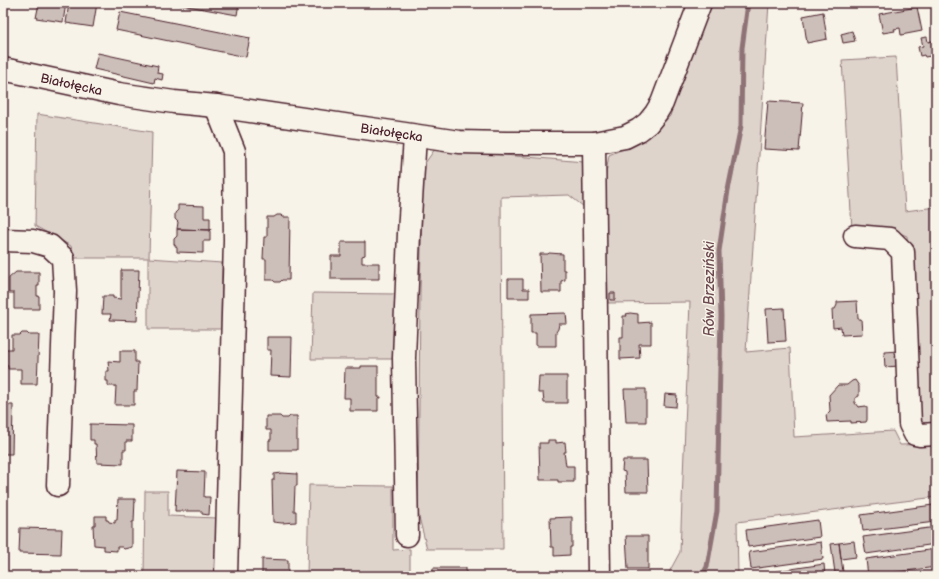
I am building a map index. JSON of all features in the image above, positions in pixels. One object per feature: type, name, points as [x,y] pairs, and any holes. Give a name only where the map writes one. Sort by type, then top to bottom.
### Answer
[{"type":"street","name":"Białołęcka","points":[[3,70],[119,94],[216,106],[459,142],[506,144],[594,143],[625,137],[639,130],[648,123],[656,113],[662,103],[700,3]]},
{"type":"street","points":[[216,106],[234,151],[235,240],[226,576]]},
{"type":"street","points":[[407,535],[404,358],[408,233],[415,136]]},
{"type":"street","points":[[594,143],[599,576]]},
{"type":"street","points":[[855,236],[890,239],[903,252],[910,424],[915,434],[936,434]]},
{"type":"street","points":[[3,240],[33,241],[50,246],[63,258],[65,292],[58,485]]},
{"type":"shaded area","points":[[707,3],[769,3],[746,352],[790,348],[794,437],[893,431],[900,445],[936,444],[936,497],[737,522],[738,576],[667,576],[680,552],[690,302],[608,303],[605,180],[609,155],[650,137],[670,116]]},
{"type":"shaded area","points":[[896,57],[905,211],[936,207],[936,424],[917,425],[907,236],[897,232],[852,229],[842,60]]},
{"type":"shaded area","points":[[37,114],[152,132],[149,258],[222,263],[221,329],[148,329],[148,258],[74,258],[71,246],[35,226]]},
{"type":"shaded area","points":[[435,149],[584,162],[584,207],[569,195],[501,197],[503,549],[427,549],[418,513],[423,166]]},
{"type":"shaded area","points":[[313,293],[397,294],[394,359],[311,359]]},
{"type":"shaded area","points":[[309,485],[393,486],[393,550],[410,549],[410,576],[307,576]]},
{"type":"shaded area","points":[[145,491],[168,491],[168,516],[217,518],[215,576],[144,576]]},
{"type":"building","points":[[39,3],[66,3],[63,22],[36,18]]},
{"type":"building","points":[[69,3],[97,3],[93,27],[66,23]]},
{"type":"building","points":[[171,3],[239,3],[237,15]]},
{"type":"building","points":[[917,7],[922,31],[901,35],[900,28],[894,29],[895,31],[883,33],[879,14]]},
{"type":"building","points":[[120,12],[250,38],[246,57],[116,30]]},
{"type":"building","points":[[823,12],[827,39],[807,43],[803,16]]},
{"type":"building","points":[[852,31],[855,41],[843,43],[841,34]]},
{"type":"building","points":[[927,37],[928,42],[936,40],[936,55],[925,57],[924,55],[920,56],[918,47],[923,46],[921,38]]},
{"type":"building","points":[[98,53],[158,66],[157,73],[163,74],[162,80],[155,78],[154,83],[94,69]]},
{"type":"building","points":[[768,101],[803,103],[799,151],[764,149]]},
{"type":"building","points":[[178,205],[204,206],[204,218],[210,218],[211,230],[177,229],[178,222],[175,219],[175,213],[178,210]]},
{"type":"building","points":[[277,215],[290,217],[289,280],[282,280],[280,282],[266,280],[266,259],[263,259],[264,237],[267,237],[267,217],[274,217]]},
{"type":"building","points":[[177,229],[211,230],[210,241],[203,241],[203,253],[177,252],[174,239],[177,236]]},
{"type":"building","points":[[341,242],[365,242],[365,255],[362,256],[362,263],[379,263],[379,279],[331,279],[331,256],[341,256]]},
{"type":"building","points":[[540,254],[563,254],[563,270],[565,270],[565,280],[561,281],[561,292],[541,292]]},
{"type":"building","points":[[121,270],[139,270],[137,321],[110,320],[111,314],[102,314],[103,296],[113,296],[113,298],[121,299]]},
{"type":"building","points":[[16,272],[39,272],[37,296],[39,296],[39,309],[14,309],[14,293],[9,293],[9,278]]},
{"type":"building","points":[[508,279],[523,279],[523,289],[529,289],[529,298],[508,298]]},
{"type":"building","points":[[610,293],[615,293],[615,300],[610,300]]},
{"type":"building","points":[[857,301],[858,319],[861,319],[862,334],[842,335],[841,327],[833,328],[832,309],[835,309],[837,302]]},
{"type":"building","points":[[784,308],[786,341],[768,342],[766,309]]},
{"type":"building","points":[[566,313],[567,324],[559,324],[556,332],[556,346],[536,346],[536,333],[531,333],[531,314]]},
{"type":"building","points":[[626,314],[638,314],[638,323],[651,322],[651,344],[639,344],[640,358],[620,359],[620,337],[623,337],[623,316],[627,316]]},
{"type":"building","points":[[22,333],[39,335],[37,384],[21,384],[21,369],[8,369],[8,366],[3,365],[3,349],[12,349],[12,335],[20,335]]},
{"type":"building","points":[[267,337],[292,337],[291,377],[270,376],[271,350],[267,350]]},
{"type":"building","points":[[120,351],[135,351],[135,362],[138,362],[137,391],[134,391],[134,405],[115,405],[116,386],[108,386],[108,381],[106,381],[106,371],[109,371],[108,361],[120,362]]},
{"type":"building","points":[[898,351],[899,366],[885,367],[884,352]]},
{"type":"building","points":[[361,366],[378,366],[378,397],[381,398],[378,398],[378,411],[350,411],[350,398],[344,398],[345,368],[361,368]]},
{"type":"building","points":[[539,376],[567,376],[567,403],[544,403],[543,393],[538,393]]},
{"type":"building","points":[[855,380],[859,386],[859,396],[855,398],[855,403],[858,407],[866,406],[866,422],[827,422],[826,415],[830,411],[829,395],[838,385],[847,385]]},
{"type":"building","points":[[624,389],[646,389],[646,422],[626,422]]},
{"type":"building","points":[[665,394],[677,395],[676,407],[664,406]]},
{"type":"building","points":[[3,405],[13,405],[12,454],[3,454]]},
{"type":"building","points":[[266,416],[280,416],[282,418],[288,418],[290,416],[297,416],[297,450],[269,450],[271,430],[266,430]]},
{"type":"building","points":[[90,424],[132,425],[132,441],[126,441],[126,450],[123,450],[123,464],[97,463],[96,444],[94,444],[94,440],[90,440]]},
{"type":"building","points":[[548,440],[556,440],[556,443],[565,442],[566,452],[564,452],[566,466],[574,466],[574,482],[540,480],[539,443],[548,443]]},
{"type":"building","points":[[623,460],[647,460],[648,492],[626,492],[625,472],[622,471]]},
{"type":"building","points":[[177,471],[205,472],[204,497],[210,497],[209,515],[202,514],[202,511],[175,511]]},
{"type":"building","points":[[274,474],[297,474],[294,511],[296,511],[296,522],[273,522],[272,480],[274,480]]},
{"type":"building","points":[[118,499],[135,499],[134,522],[132,522],[132,547],[124,549],[122,547],[117,547],[117,551],[104,550],[104,546],[94,545],[93,525],[95,525],[95,516],[106,516],[106,520],[115,523],[115,520],[117,520]]},
{"type":"building","points":[[933,505],[935,522],[863,531],[861,515]]},
{"type":"building","points":[[572,517],[572,547],[570,547],[570,555],[554,556],[554,547],[551,547],[550,518]]},
{"type":"building","points":[[818,520],[820,537],[748,547],[746,530]]},
{"type":"building","points":[[936,527],[936,544],[866,554],[863,537]]},
{"type":"building","points":[[20,528],[62,529],[61,554],[19,553]]},
{"type":"building","points":[[626,536],[648,536],[648,569],[628,569]]},
{"type":"building","points":[[854,541],[856,557],[841,559],[839,543]]},
{"type":"building","points":[[821,542],[823,559],[751,569],[749,552]]},
{"type":"building","points":[[839,543],[843,572],[835,573],[831,544]]},
{"type":"building","points":[[936,549],[936,567],[868,576],[866,559]]},
{"type":"building","points":[[262,559],[288,560],[288,574],[292,574],[292,576],[263,576]]},
{"type":"building","points":[[824,564],[825,576],[752,576],[752,575]]},
{"type":"building","points":[[433,568],[466,568],[466,576],[433,576]]},
{"type":"building","points":[[573,575],[573,576],[547,576]]},
{"type":"waterway","name":"Rów Brzeziński","points":[[702,576],[707,567],[717,511],[721,316],[719,251],[728,190],[741,126],[742,48],[748,3]]}]
